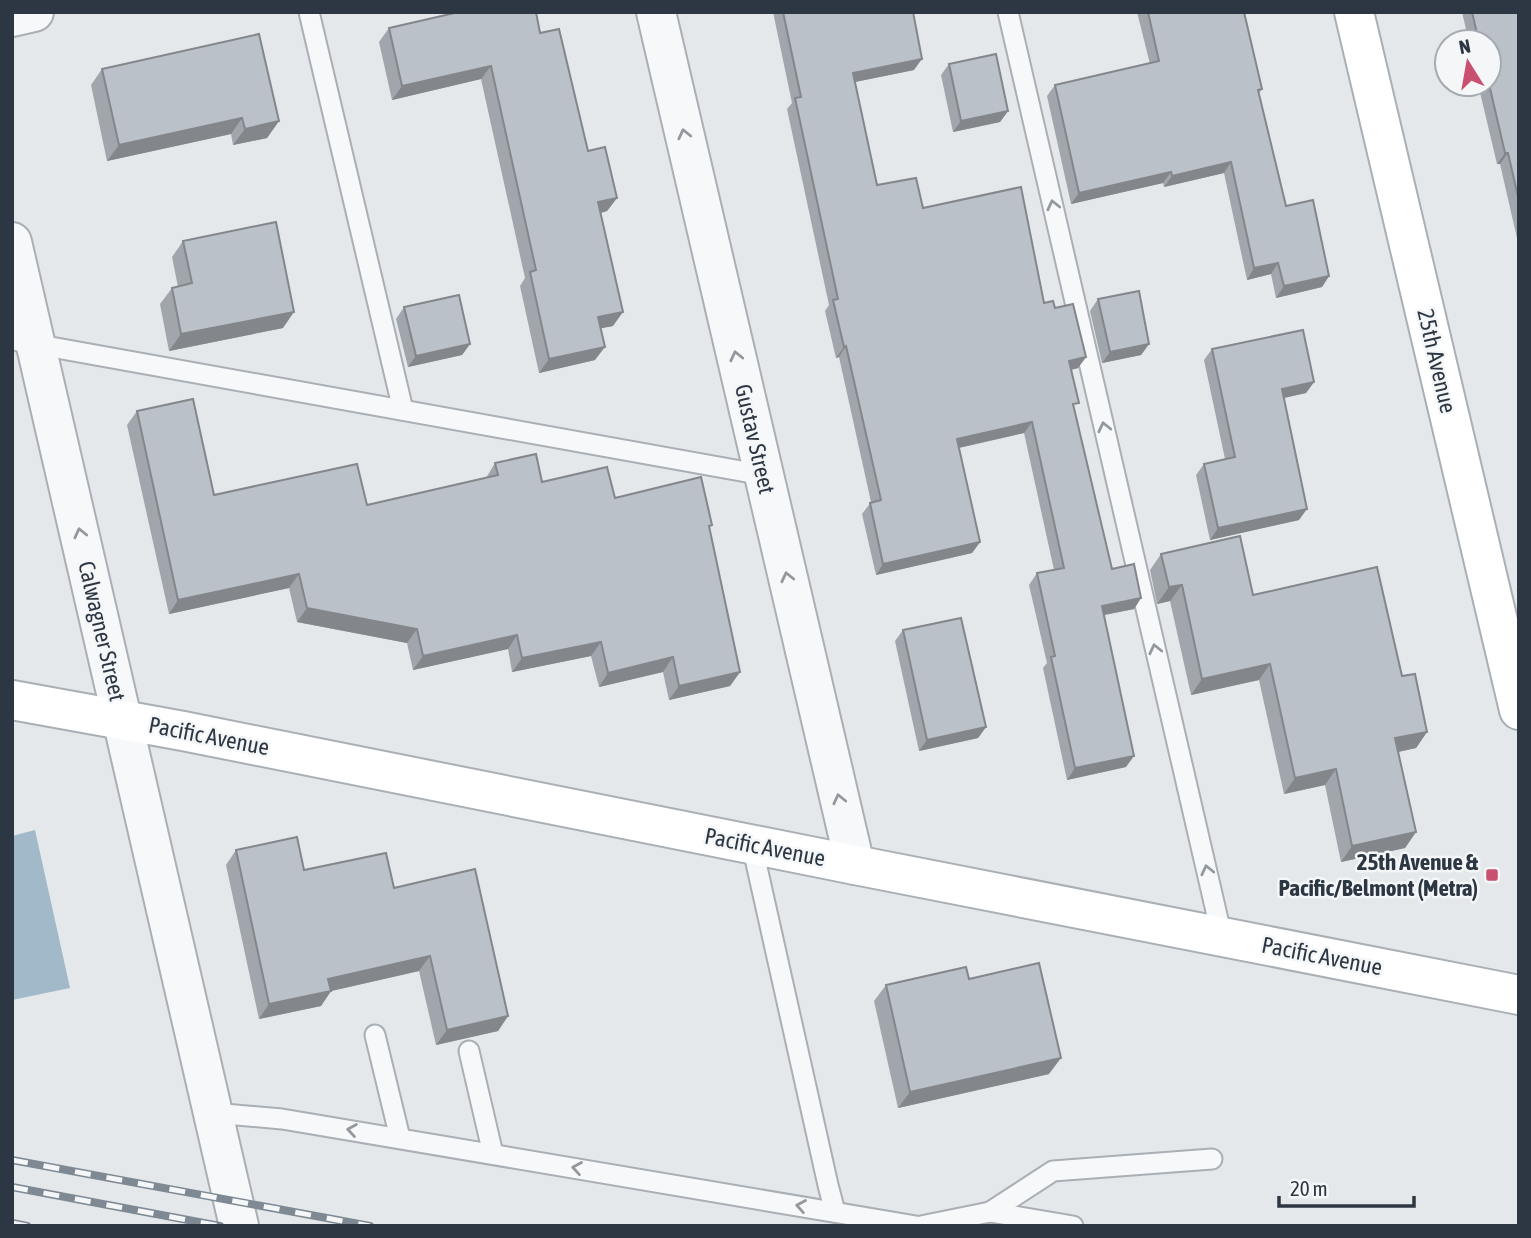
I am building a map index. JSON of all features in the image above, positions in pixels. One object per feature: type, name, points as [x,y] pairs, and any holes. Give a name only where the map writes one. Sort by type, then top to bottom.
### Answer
[{"type":"street","points":[[12,17],[34,12]]},
{"type":"street","name":"Gustav Street","points":[[656,12],[855,865]]},
{"type":"street","name":"25th Avenue","points":[[1354,12],[1519,710]]},
{"type":"street","name":"Calwagner Street","points":[[12,242],[25,342],[122,719],[239,1226]]},
{"type":"street","name":"Pacific Avenue","points":[[12,699],[1519,995]]},
{"type":"lane","points":[[309,12],[403,410]]},
{"type":"lane","points":[[1008,12],[1222,937]]},
{"type":"lane","points":[[25,342],[763,475]]},
{"type":"lane","points":[[752,845],[835,1212]]},
{"type":"lane","points":[[375,1035],[400,1138]]},
{"type":"lane","points":[[469,1051],[493,1154]]},
{"type":"lane","points":[[213,1113],[282,1119],[919,1226],[990,1212],[1073,1226]]},
{"type":"lane","points":[[990,1212],[1053,1171],[1212,1159]]},
{"type":"water","points":[[35,830],[70,988],[12,1000],[12,836]]},
{"type":"building","points":[[459,12],[536,12],[540,33],[559,29],[588,151],[605,147],[617,198],[598,202],[623,312],[598,317],[605,347],[549,359],[530,272],[536,270],[491,66],[402,86],[389,28]]},
{"type":"building","points":[[783,12],[913,12],[922,59],[853,73],[877,185],[916,178],[923,208],[1021,187],[1044,303],[1053,301],[1055,308],[1073,304],[1086,357],[1069,361],[1079,403],[1073,404],[1112,569],[1134,564],[1141,598],[1102,606],[1134,756],[1075,768],[1051,657],[1055,656],[1037,573],[1064,568],[1032,422],[957,439],[980,542],[883,564],[870,503],[881,500],[833,300],[838,299],[795,98],[801,97]]},
{"type":"building","points":[[1148,12],[1244,12],[1262,89],[1258,90],[1286,206],[1313,200],[1329,276],[1284,286],[1278,263],[1254,268],[1231,162],[1172,176],[1171,172],[1079,193],[1055,85],[1159,61]]},
{"type":"building","points":[[1472,12],[1519,12],[1519,201],[1492,98],[1503,98],[1503,28],[1476,28]]},
{"type":"building","points":[[259,34],[279,121],[245,129],[242,118],[119,145],[102,69]]},
{"type":"building","points":[[996,54],[1008,111],[961,121],[949,64]]},
{"type":"building","points":[[276,222],[294,312],[181,334],[172,288],[192,283],[183,241]]},
{"type":"building","points":[[1139,291],[1149,344],[1110,352],[1098,299]]},
{"type":"building","points":[[459,295],[470,344],[416,356],[404,307]]},
{"type":"building","points":[[1303,330],[1314,382],[1282,389],[1307,509],[1218,528],[1204,464],[1235,457],[1212,349]]},
{"type":"building","points":[[193,399],[214,495],[357,464],[367,505],[498,475],[495,463],[536,454],[542,482],[607,467],[615,498],[701,477],[740,672],[679,686],[673,657],[608,673],[601,642],[522,658],[517,635],[423,656],[417,629],[307,608],[299,574],[178,600],[137,411]]},
{"type":"building","points":[[1240,536],[1253,595],[1377,567],[1402,676],[1415,674],[1427,732],[1395,738],[1416,832],[1352,846],[1336,769],[1295,778],[1270,664],[1202,679],[1182,585],[1169,587],[1161,554]]},
{"type":"building","points":[[961,618],[986,727],[927,740],[903,630]]},
{"type":"building","points":[[297,837],[304,870],[386,853],[394,888],[475,869],[508,1016],[447,1030],[430,956],[328,979],[331,991],[269,1004],[236,850]]},
{"type":"building","points":[[1039,963],[1061,1058],[910,1092],[886,985],[966,967],[969,979]]},
{"type":"railway","points":[[12,1160],[370,1226]]},
{"type":"railway","points":[[12,1187],[220,1226]]},
{"type":"railway","points":[[12,1223],[27,1226]]},
{"type":"place","name":"25th Avenue & Pacific/Belmont (Metra)","points":[[1492,875]]}]
